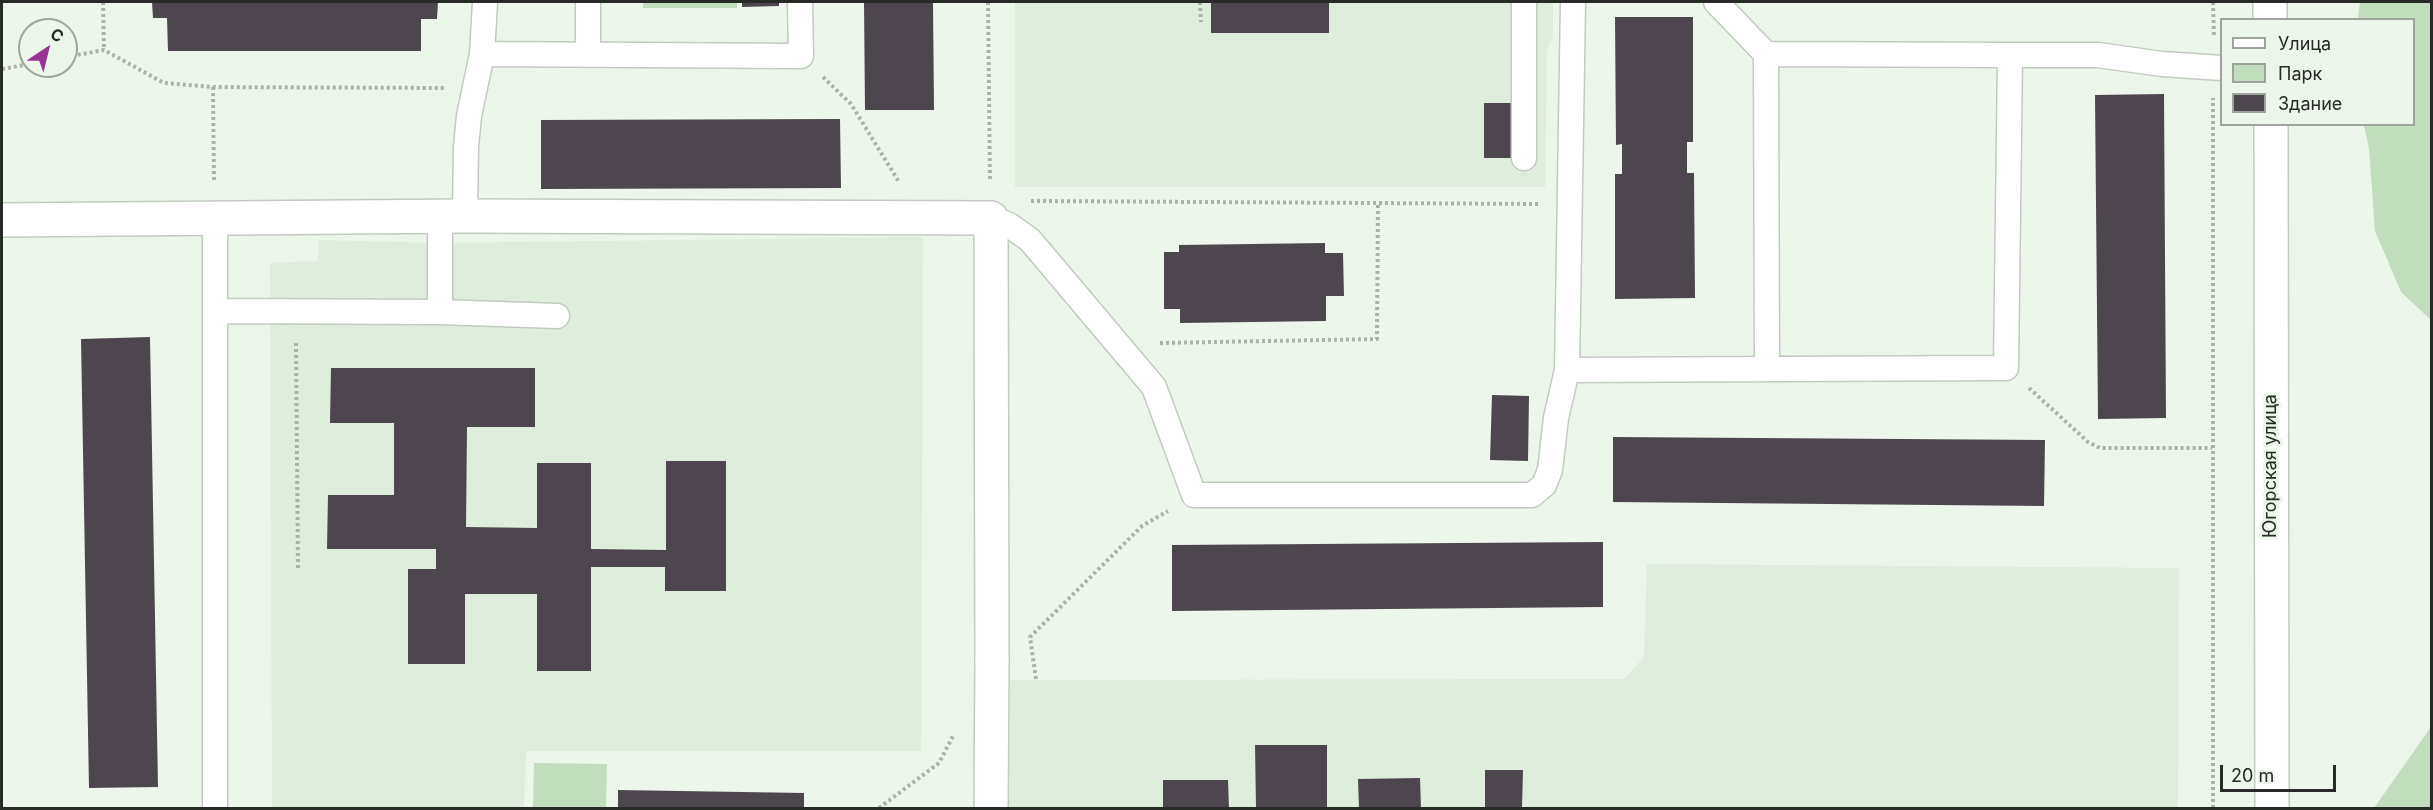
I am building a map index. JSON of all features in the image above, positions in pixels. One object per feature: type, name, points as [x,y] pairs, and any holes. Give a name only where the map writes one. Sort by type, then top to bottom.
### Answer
[{"type":"street","points":[[2270,2],[2270,18]]},
{"type":"street","name":"Югорская улица","points":[[2271,126],[2272,808]]},
{"type":"street","points":[[2,220],[990,209],[992,808]]},
{"type":"lane","points":[[440,312],[453,216],[474,88],[482,54],[485,2]]},
{"type":"lane","points":[[588,2],[588,54]]},
{"type":"lane","points":[[482,54],[801,56],[800,2]]},
{"type":"lane","points":[[1524,2],[1524,158]]},
{"type":"lane","points":[[990,209],[1030,240],[1154,387],[1194,495],[1532,495],[1544,485],[1550,470],[1556,418],[1567,370],[1573,2]]},
{"type":"lane","points":[[1716,2],[1766,54],[1767,368]]},
{"type":"lane","points":[[1766,54],[2098,56],[2218,68]]},
{"type":"lane","points":[[1567,370],[2006,368],[2010,55]]},
{"type":"lane","points":[[214,808],[215,218]]},
{"type":"lane","points":[[216,311],[440,312],[557,316]]},
{"type":"path","points":[[103,2],[104,50]]},
{"type":"path","points":[[988,2],[990,209],[1377,202],[1570,204]]},
{"type":"path","points":[[1200,2],[1201,22]]},
{"type":"path","points":[[2213,808],[2212,448],[2218,68],[2214,2]]},
{"type":"path","points":[[78,55],[104,50],[164,83],[213,87],[474,88]]},
{"type":"path","points":[[801,56],[851,104],[903,188]]},
{"type":"path","points":[[2,69],[18,66]]},
{"type":"path","points":[[213,87],[215,218]]},
{"type":"path","points":[[1118,344],[1377,339],[1377,202]]},
{"type":"path","points":[[296,313],[298,570]]},
{"type":"path","points":[[2006,368],[2088,442],[2100,448],[2212,448]]},
{"type":"path","points":[[1036,679],[1030,637],[1142,526],[1194,495]]},
{"type":"path","points":[[879,808],[939,763],[955,732]]},
{"type":"shaded area","points":[[1015,2],[1553,2],[1553,38],[1547,48],[1545,187],[1015,187]]},
{"type":"shaded area","points":[[923,237],[921,751],[526,751],[524,808],[272,808],[270,263],[318,261],[319,240],[438,243]]},
{"type":"shaded area","points":[[1647,564],[2179,568],[2178,808],[1009,808],[1010,680],[1624,679],[1644,657]]},
{"type":"green space","points":[[643,2],[737,2],[737,8],[643,8]]},
{"type":"green space","points":[[2360,2],[2431,2],[2431,320],[2401,292],[2375,231],[2369,148],[2364,126],[2415,126],[2415,18],[2358,18]]},
{"type":"green space","points":[[2431,727],[2431,808],[2374,808]]},
{"type":"green space","points":[[534,763],[607,764],[606,808],[533,808]]},
{"type":"building","points":[[152,2],[438,2],[437,19],[421,19],[421,51],[168,51],[167,18],[153,18]]},
{"type":"building","points":[[742,2],[779,2],[779,6],[742,7]]},
{"type":"building","points":[[864,2],[933,2],[934,110],[865,110]]},
{"type":"building","points":[[1211,2],[1329,2],[1329,33],[1211,33]]},
{"type":"building","points":[[1615,17],[1693,17],[1693,142],[1687,142],[1687,173],[1694,173],[1695,298],[1615,299],[1615,174],[1622,174],[1622,144],[1616,145]]},
{"type":"building","points":[[2164,94],[2166,418],[2098,419],[2095,95]]},
{"type":"building","points":[[1484,103],[1517,103],[1517,158],[1484,158]]},
{"type":"building","points":[[840,119],[841,188],[541,189],[541,120]]},
{"type":"building","points":[[1325,243],[1325,253],[1343,253],[1344,296],[1326,296],[1326,321],[1180,323],[1180,309],[1164,309],[1164,252],[1179,252],[1179,245]]},
{"type":"building","points":[[150,337],[158,787],[89,788],[81,339]]},
{"type":"building","points":[[331,368],[535,368],[535,427],[467,427],[466,527],[537,528],[537,463],[591,463],[591,549],[666,550],[666,461],[726,461],[726,591],[665,591],[665,567],[591,567],[591,671],[537,671],[537,594],[465,594],[465,664],[408,664],[408,569],[436,569],[436,549],[327,549],[328,495],[394,495],[394,423],[330,423]]},
{"type":"building","points":[[1492,395],[1529,396],[1528,461],[1490,460]]},
{"type":"building","points":[[1613,437],[2045,440],[2044,506],[1613,502]]},
{"type":"building","points":[[1603,542],[1603,607],[1172,611],[1172,545]]},
{"type":"building","points":[[1255,745],[1327,745],[1327,808],[1256,808]]},
{"type":"building","points":[[1485,770],[1523,770],[1522,808],[1485,808]]},
{"type":"building","points":[[1420,778],[1421,808],[1359,808],[1358,779]]},
{"type":"building","points":[[1163,780],[1228,780],[1229,808],[1163,808]]},
{"type":"building","points":[[618,790],[804,793],[804,808],[618,808]]}]
